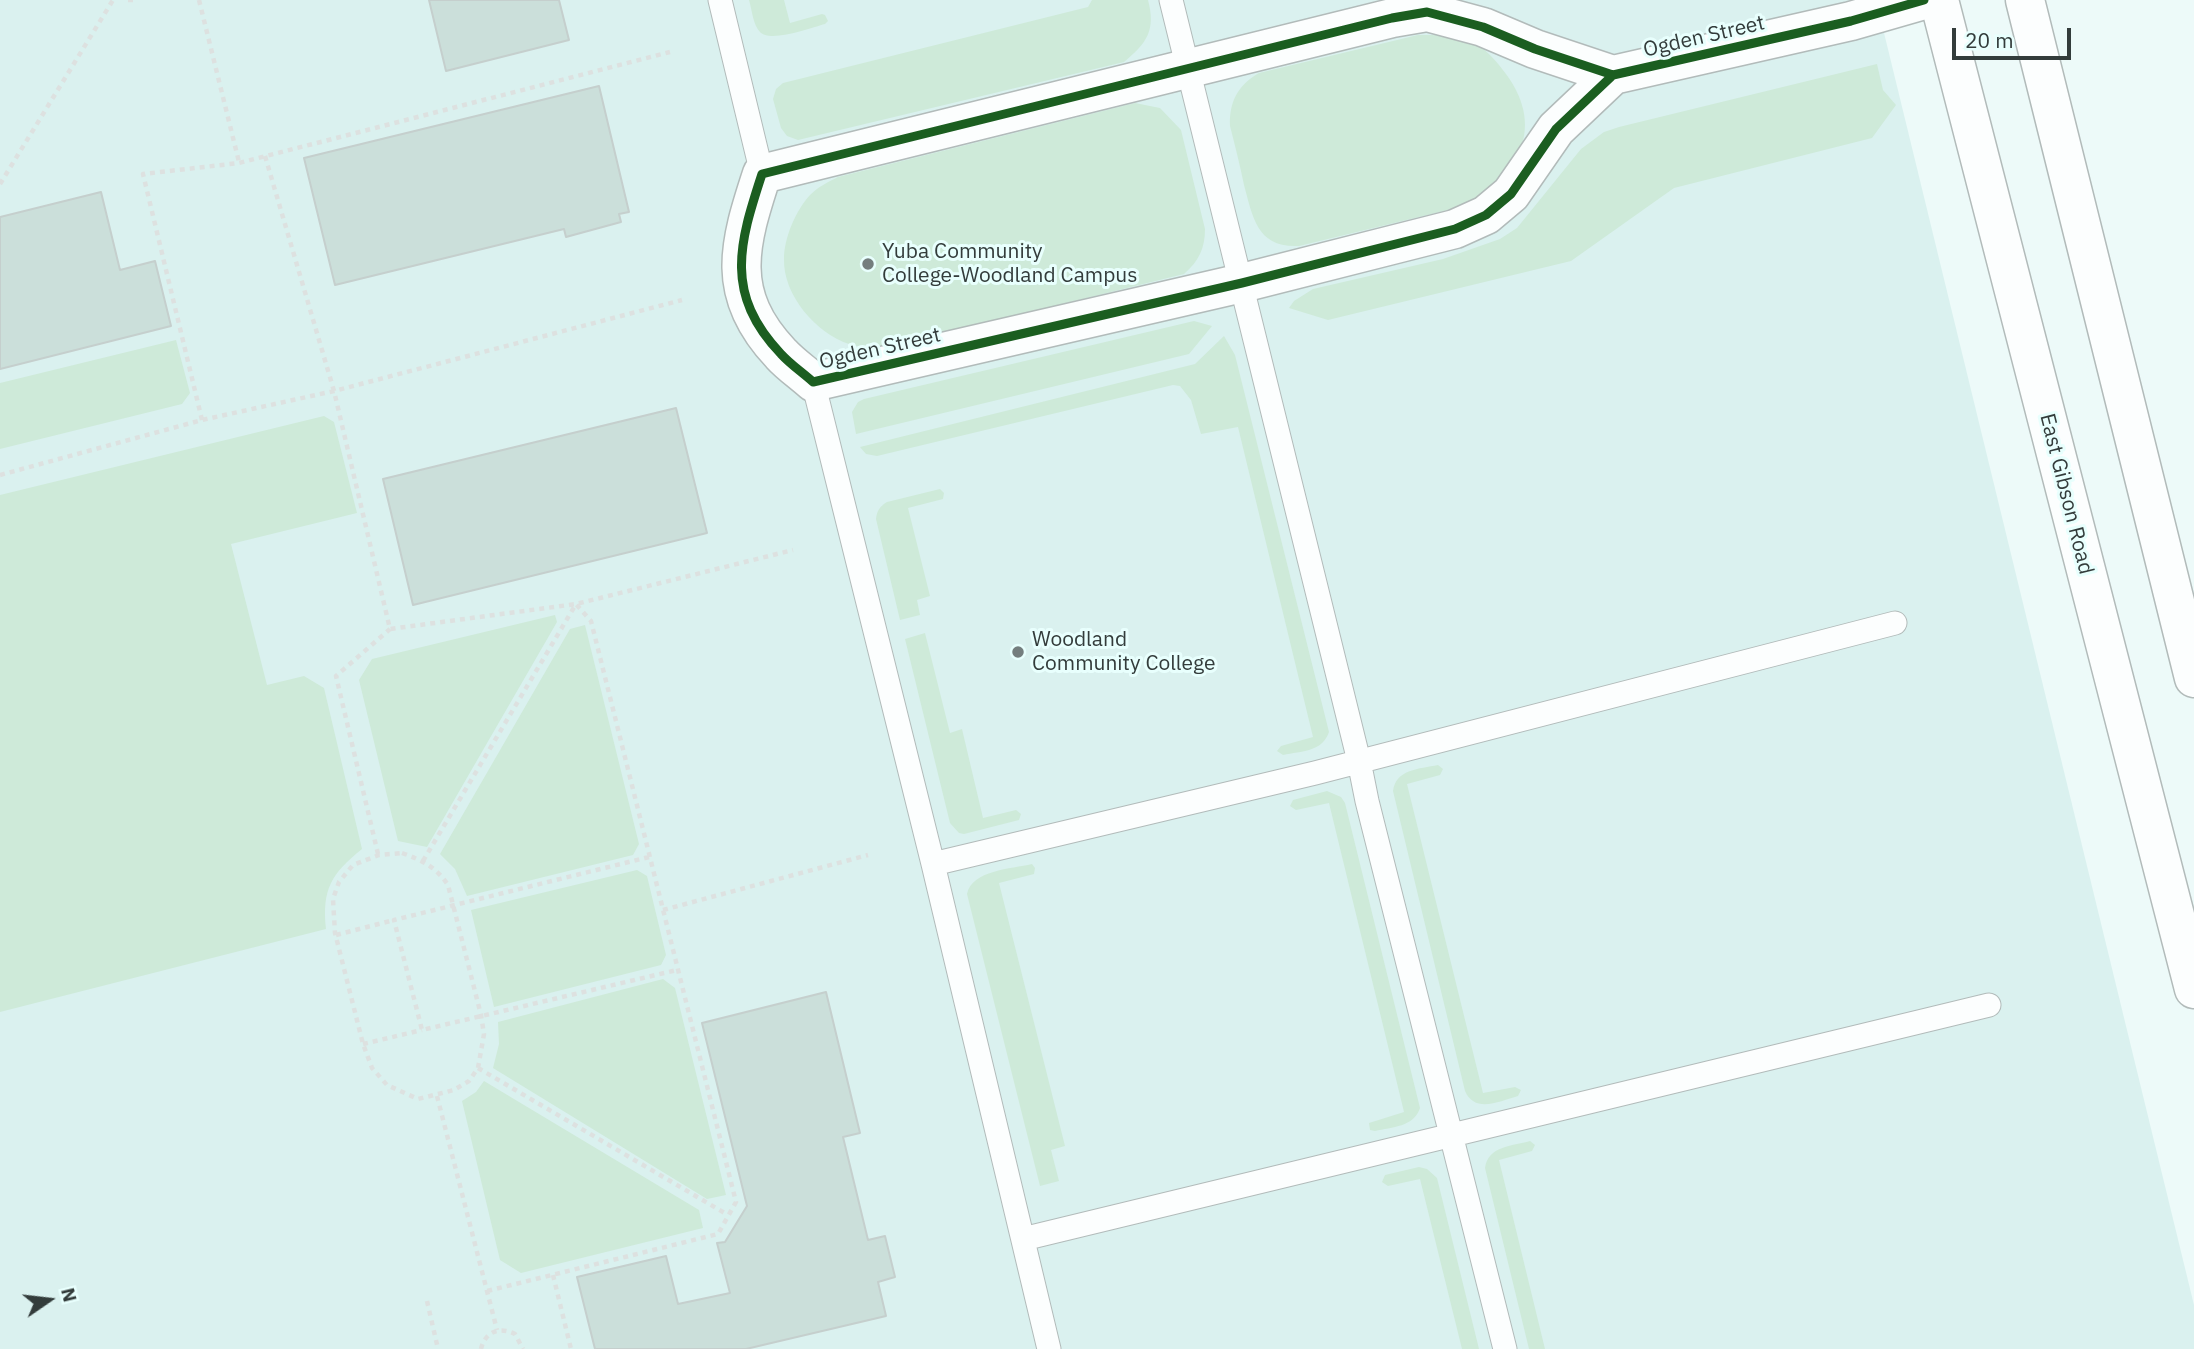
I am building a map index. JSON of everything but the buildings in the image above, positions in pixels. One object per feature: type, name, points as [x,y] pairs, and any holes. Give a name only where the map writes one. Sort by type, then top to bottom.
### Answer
[{"type":"street","name":"Ogden Street","points":[[762,174],[743,240],[740,264],[744,295],[760,327],[781,354],[813,382],[1242,283],[1455,229],[1486,215],[1511,194],[1556,129],[1613,75],[1851,21],[1924,0]]},
{"type":"street","name":"East Gibson Road","points":[[1939,0],[2194,989]]},
{"type":"street","points":[[2025,0],[2194,678]]},
{"type":"street","points":[[762,174],[1392,18],[1427,12],[1483,27],[1535,49],[1613,75]]},
{"type":"lane","points":[[720,0],[762,174]]},
{"type":"lane","points":[[1171,0],[1504,1349]]},
{"type":"lane","points":[[813,382],[933,864],[1049,1349]]},
{"type":"lane","points":[[933,864],[1359,761],[1895,623]]},
{"type":"lane","points":[[1023,1240],[1989,1005]]},
{"type":"path","points":[[0,184],[113,0]]},
{"type":"path","points":[[128,0],[137,0]]},
{"type":"path","points":[[199,0],[239,163]]},
{"type":"path","points":[[202,420],[143,174],[239,163],[670,52]]},
{"type":"path","points":[[265,156],[334,391],[390,629]]},
{"type":"path","points":[[0,475],[202,420],[334,391],[682,300]]},
{"type":"path","points":[[379,855],[336,676],[390,629],[576,604],[793,550]]},
{"type":"path","points":[[487,1291],[718,1234],[736,1202],[591,621],[576,604]]},
{"type":"path","points":[[423,861],[576,604]]},
{"type":"path","points":[[402,853],[423,861],[439,871],[448,885],[455,905],[484,1034],[478,1068],[469,1081],[437,1096],[418,1099],[387,1085],[372,1068],[363,1044],[335,935],[332,899],[339,882],[353,865],[379,855],[402,853]]},
{"type":"path","points":[[663,910],[868,855]]},
{"type":"path","points":[[335,935],[649,857]]},
{"type":"path","points":[[394,920],[422,1030]]},
{"type":"path","points":[[363,1044],[677,970]]},
{"type":"path","points":[[478,1068],[728,1215]]},
{"type":"path","points":[[437,1096],[497,1330]]},
{"type":"path","points":[[553,1275],[571,1349]]},
{"type":"path","points":[[427,1301],[438,1349]]},
{"type":"path","points":[[481,1349],[484,1339],[497,1330],[515,1334],[523,1349]]},
{"type":"shaded area","name":"Woodland Community College","points":[[0,0],[1876,0],[2194,1305],[2194,1349],[0,1349]]},
{"type":"green space","points":[[749,0],[784,0],[790,23],[822,14],[828,21],[791,34],[765,35],[756,25]]},
{"type":"green space","points":[[1092,0],[1148,0],[1151,20],[1148,35],[1139,49],[1124,62],[798,140],[787,136],[781,128],[773,99],[776,89],[783,83],[1088,7]]},
{"type":"green space","points":[[1418,35],[1438,35],[1471,42],[1495,60],[1506,74],[1518,95],[1524,115],[1524,134],[1519,152],[1510,168],[1496,183],[1460,207],[1299,246],[1274,242],[1259,229],[1250,209],[1230,126],[1231,109],[1240,89],[1259,73]]},
{"type":"green space","points":[[1877,64],[1883,90],[1896,105],[1872,138],[1674,188],[1571,261],[1328,320],[1289,308],[1294,301],[1313,289],[1443,259],[1500,239],[1517,228],[1581,149],[1604,132]]},
{"type":"green space","points":[[1135,103],[1160,108],[1181,130],[1205,229],[1200,254],[1184,274],[887,347],[872,348],[837,339],[814,322],[795,299],[785,273],[786,242],[800,208],[813,192],[827,183],[838,177]]},
{"type":"green space","points":[[1194,321],[1212,326],[1189,354],[856,434],[852,412],[858,402],[864,399]]},
{"type":"green space","points":[[1224,336],[1235,355],[1329,732],[1326,739],[1316,747],[1283,755],[1277,751],[1281,746],[1313,737],[1238,427],[1201,434],[1191,400],[1180,386],[1173,385],[877,456],[866,454],[860,447],[1195,364]]},
{"type":"green space","points":[[176,340],[190,393],[182,404],[0,449],[0,383]]},
{"type":"green space","points":[[324,416],[334,422],[357,513],[231,544],[267,685],[304,676],[324,688],[362,849],[343,866],[331,883],[327,893],[326,929],[0,1012],[0,495]]},
{"type":"green space","points":[[940,489],[944,493],[943,499],[908,508],[930,596],[917,600],[920,615],[900,620],[877,514],[880,507],[887,502]]},
{"type":"green space","points":[[555,615],[557,622],[427,847],[398,841],[359,680],[372,659]]},
{"type":"green space","points":[[585,625],[639,844],[633,855],[467,896],[455,869],[440,854],[570,629]]},
{"type":"green space","points":[[925,633],[950,733],[962,729],[983,818],[1016,810],[1021,814],[1019,820],[964,834],[959,833],[950,823],[905,639]]},
{"type":"green space","points":[[1438,765],[1443,769],[1440,775],[1407,784],[1483,1093],[1515,1087],[1521,1090],[1518,1096],[1496,1103],[1475,1102],[1465,1091],[1393,791],[1399,778],[1409,771]]},
{"type":"green space","points":[[1327,791],[1341,797],[1345,803],[1420,1108],[1408,1123],[1375,1131],[1370,1130],[1369,1123],[1404,1112],[1329,803],[1296,810],[1290,806],[1293,800]]},
{"type":"green space","points":[[1032,864],[1035,868],[1034,874],[999,883],[1065,1146],[1051,1150],[1059,1181],[1040,1186],[967,894],[970,886],[984,875]]},
{"type":"green space","points":[[637,870],[647,876],[666,955],[661,965],[494,1007],[471,910]]},
{"type":"green space","points":[[663,979],[675,988],[726,1195],[707,1199],[493,1068],[499,1044],[498,1022]]},
{"type":"green space","points":[[484,1081],[699,1210],[703,1228],[521,1273],[500,1260],[462,1101],[476,1092]]},
{"type":"green space","points":[[1530,1141],[1535,1145],[1532,1151],[1499,1160],[1545,1349],[1529,1349],[1485,1168],[1487,1161],[1496,1151]]},
{"type":"green space","points":[[1419,1167],[1427,1169],[1437,1178],[1479,1349],[1462,1349],[1420,1179],[1388,1186],[1382,1182],[1385,1175]]},
{"type":"cycle path","points":[[1613,75],[1535,49],[1483,27],[1427,12],[1392,18],[762,174],[743,246],[744,289],[763,332],[785,358],[813,382],[1242,283],[1455,229],[1486,215],[1511,194],[1556,129],[1613,75],[1851,21],[1924,0]]},
{"type":"place","name":"Yuba Community College-Woodland Campus","points":[[868,264]]},
{"type":"place","name":"Woodland Community College","points":[[1018,652]]}]
